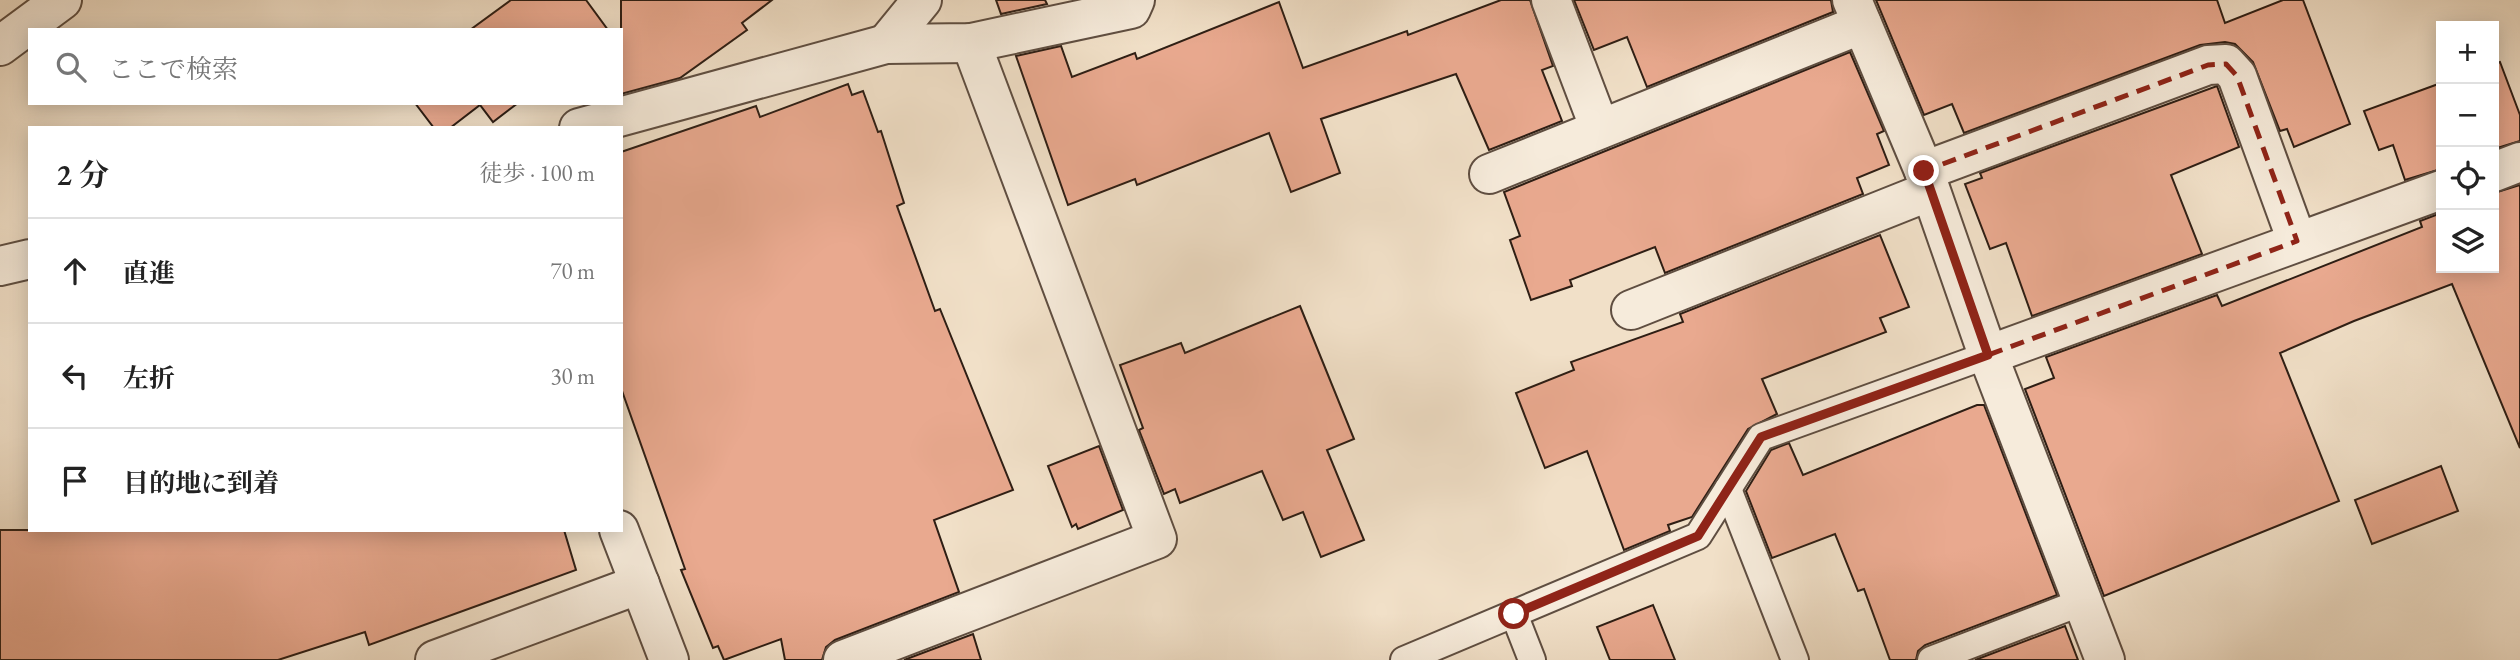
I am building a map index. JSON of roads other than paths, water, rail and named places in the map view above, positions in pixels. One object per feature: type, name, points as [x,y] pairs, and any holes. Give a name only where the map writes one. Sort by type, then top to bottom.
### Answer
[{"type":"street","points":[[0,46],[62,0]]},
{"type":"street","points":[[886,44],[922,0]]},
{"type":"street","points":[[586,126],[886,44],[971,43],[1131,9],[1135,0]]},
{"type":"street","points":[[1551,0],[1600,129]]},
{"type":"street","points":[[1489,174],[1600,129],[1857,12],[1927,181],[1988,355],[2105,660]]},
{"type":"street","points":[[842,660],[1157,539],[971,43]]},
{"type":"street","points":[[1631,310],[1927,181],[2208,65],[2226,64],[2237,76],[2297,242]]},
{"type":"street","points":[[2499,170],[2520,162]]},
{"type":"street","points":[[1988,355],[2436,192]]},
{"type":"street","points":[[0,266],[28,259]]},
{"type":"street","points":[[620,532],[669,660]]},
{"type":"street","points":[[435,660],[640,584]]},
{"type":"lane","points":[[1404,660],[1698,536],[1761,437],[1988,355]]},
{"type":"lane","points":[[1728,489],[1795,660]]},
{"type":"lane","points":[[1931,660],[2082,602]]},
{"type":"lane","points":[[1514,614],[1532,660]]}]
